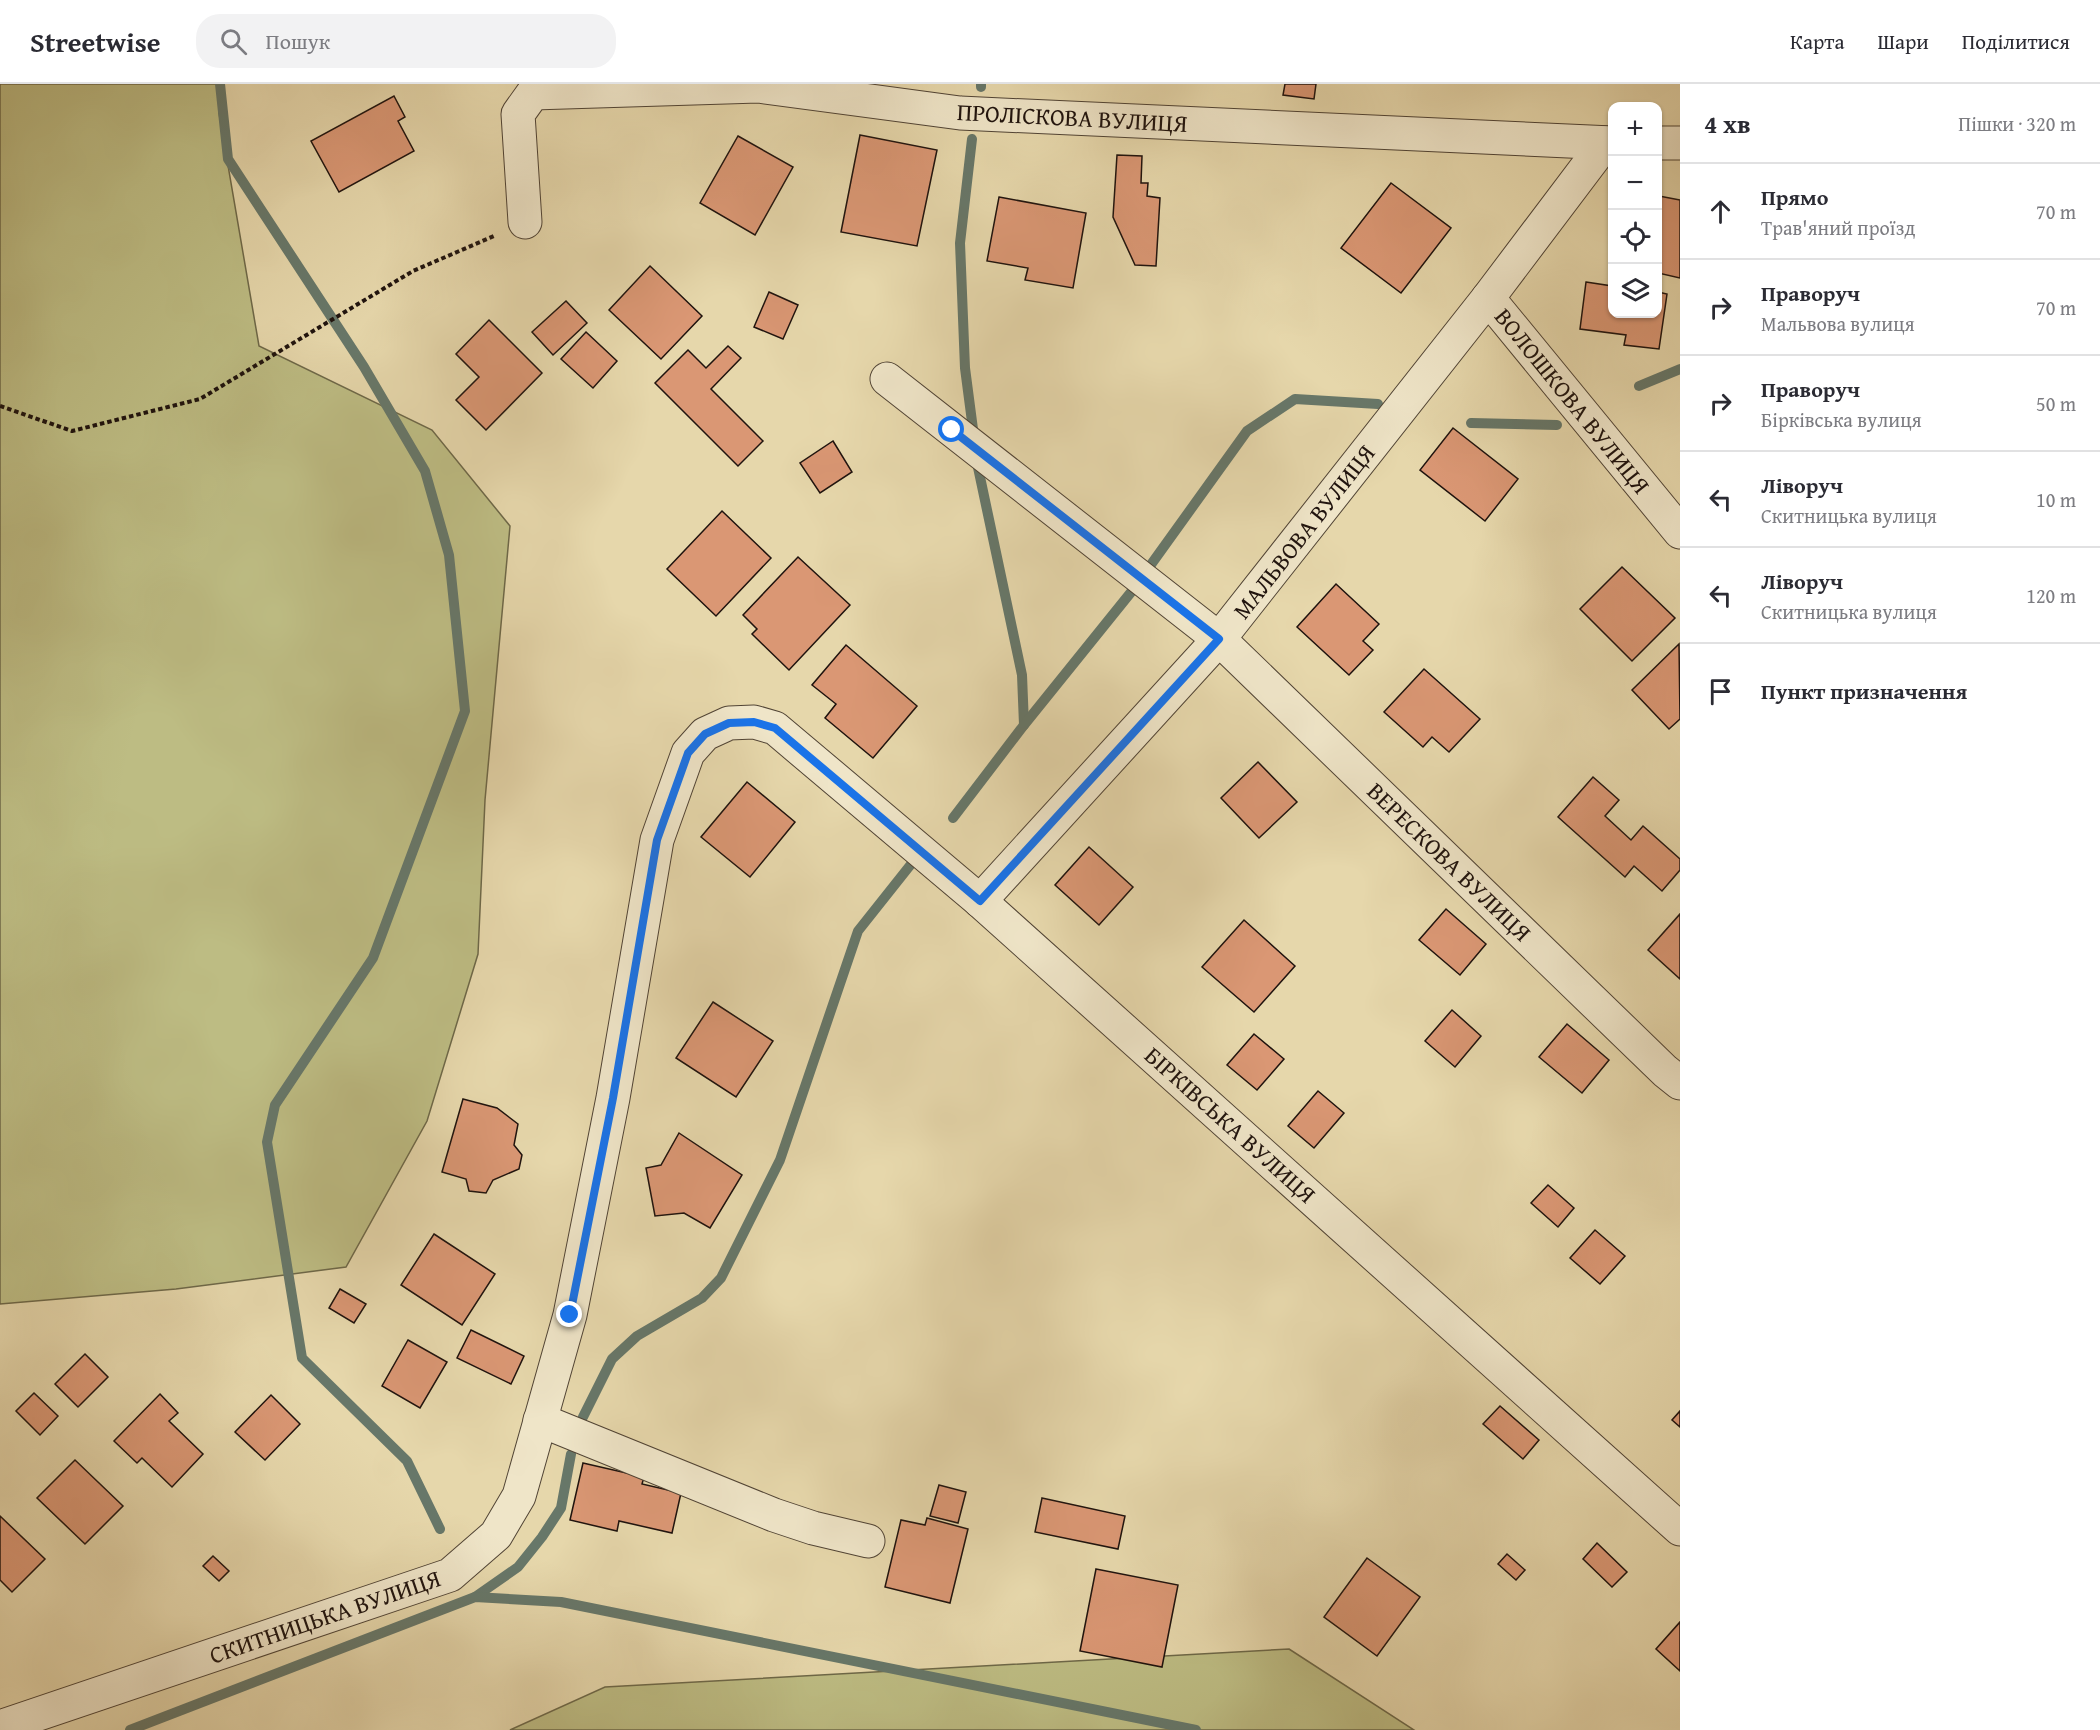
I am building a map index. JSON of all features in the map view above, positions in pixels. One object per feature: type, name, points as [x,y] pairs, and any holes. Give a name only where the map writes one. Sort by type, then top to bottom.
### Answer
[{"type":"street","name":"ПРОЛІСКОВА ВУЛИЦЯ","points":[[525,222],[518,114],[533,93],[758,86],[960,113],[1608,143]]},
{"type":"street","points":[[1662,143],[1680,143]]},
{"type":"street","name":"МАЛЬВОВА ВУЛИЦЯ","points":[[980,901],[1219,639],[1608,144]]},
{"type":"street","name":"ВОЛОШКОВА ВУЛИЦЯ","points":[[1488,298],[1680,532]]},
{"type":"street","name":"ВЕРЕСКОВА ВУЛИЦЯ","points":[[887,379],[1219,639],[1680,1083]]},
{"type":"street","name":"СКИТНИЦЬКА ВУЛИЦЯ","points":[[0,1727],[450,1575],[496,1535],[519,1496],[570,1315],[613,1098],[657,840],[688,753],[705,734],[729,723],[754,722],[775,728]]},
{"type":"street","name":"БІРКІВСЬКА ВУЛИЦЯ","points":[[775,728],[980,901],[1680,1529]]},
{"type":"street","points":[[540,1420],[774,1515],[813,1528],[868,1541]]},
{"type":"path","points":[[0,406],[72,431],[200,399],[413,271],[525,222]]},
{"type":"shaded area","points":[[0,84],[223,84],[219,113],[259,346],[432,430],[510,526],[485,800],[478,954],[427,1121],[346,1267],[176,1289],[0,1304]]},
{"type":"shaded area","points":[[1289,1649],[1414,1730],[510,1730],[605,1687]]},
{"type":"building","points":[[1285,84],[1316,84],[1314,99],[1283,95]]},
{"type":"building","points":[[394,96],[405,117],[398,121],[414,151],[339,192],[311,141]]},
{"type":"building","points":[[860,135],[937,150],[917,246],[841,232]]},
{"type":"building","points":[[738,136],[793,167],[755,235],[700,203]]},
{"type":"building","points":[[1117,155],[1142,156],[1141,183],[1148,183],[1147,196],[1160,198],[1156,266],[1135,265],[1113,217]]},
{"type":"building","points":[[1391,183],[1451,228],[1401,293],[1341,248]]},
{"type":"building","points":[[999,197],[1086,213],[1073,288],[1025,280],[1028,268],[987,261]]},
{"type":"building","points":[[1662,197],[1680,200],[1680,278],[1662,274]]},
{"type":"building","points":[[650,266],[702,316],[661,359],[609,310]]},
{"type":"building","points":[[1586,282],[1608,285],[1608,318],[1662,318],[1662,293],[1667,294],[1659,349],[1624,345],[1626,335],[1580,329]]},
{"type":"building","points":[[769,292],[798,305],[783,339],[754,327]]},
{"type":"building","points":[[566,301],[587,323],[553,355],[532,332]]},
{"type":"building","points":[[489,320],[542,373],[486,430],[456,400],[479,377],[456,354]]},
{"type":"building","points":[[586,332],[617,361],[593,388],[561,359]]},
{"type":"building","points":[[728,346],[741,358],[711,389],[763,441],[738,466],[655,383],[688,350],[706,368]]},
{"type":"building","points":[[1453,428],[1518,479],[1485,521],[1420,470]]},
{"type":"building","points":[[833,441],[852,472],[820,493],[800,463]]},
{"type":"building","points":[[722,511],[771,558],[716,616],[667,569]]},
{"type":"building","points":[[798,557],[850,605],[789,670],[752,634],[757,629],[743,615]]},
{"type":"building","points":[[1622,567],[1675,618],[1632,661],[1580,609]]},
{"type":"building","points":[[1336,584],[1379,624],[1363,641],[1373,650],[1349,675],[1297,627]]},
{"type":"building","points":[[1679,644],[1680,719],[1669,729],[1632,690]]},
{"type":"building","points":[[846,645],[917,706],[873,758],[825,718],[836,704],[812,685]]},
{"type":"building","points":[[1424,669],[1480,719],[1449,752],[1432,737],[1423,747],[1384,712]]},
{"type":"building","points":[[1258,762],[1297,802],[1259,838],[1221,798]]},
{"type":"building","points":[[1593,777],[1619,800],[1605,816],[1631,840],[1643,826],[1680,859],[1680,870],[1662,891],[1634,866],[1625,877],[1558,817]]},
{"type":"building","points":[[747,782],[795,822],[750,877],[701,837]]},
{"type":"building","points":[[1089,847],[1133,887],[1099,925],[1055,885]]},
{"type":"building","points":[[1446,909],[1486,944],[1460,975],[1419,940]]},
{"type":"building","points":[[1680,914],[1680,979],[1648,950]]},
{"type":"building","points":[[1244,920],[1295,966],[1254,1012],[1202,967]]},
{"type":"building","points":[[713,1002],[773,1041],[736,1097],[676,1058]]},
{"type":"building","points":[[1452,1010],[1481,1036],[1455,1067],[1425,1041]]},
{"type":"building","points":[[1567,1024],[1609,1060],[1582,1093],[1539,1057]]},
{"type":"building","points":[[1254,1034],[1284,1059],[1257,1090],[1227,1065]]},
{"type":"building","points":[[1318,1091],[1344,1113],[1314,1148],[1288,1126]]},
{"type":"building","points":[[463,1099],[497,1108],[518,1124],[514,1145],[522,1155],[519,1169],[493,1180],[486,1193],[469,1191],[466,1179],[442,1172]]},
{"type":"building","points":[[679,1133],[742,1175],[710,1228],[684,1213],[655,1216],[646,1168],[661,1165]]},
{"type":"building","points":[[1548,1185],[1574,1208],[1558,1227],[1531,1203]]},
{"type":"building","points":[[1595,1230],[1625,1256],[1600,1284],[1570,1258]]},
{"type":"building","points":[[434,1234],[495,1274],[462,1325],[401,1285]]},
{"type":"building","points":[[340,1289],[366,1304],[354,1323],[329,1308]]},
{"type":"building","points":[[471,1330],[524,1356],[511,1384],[457,1358]]},
{"type":"building","points":[[408,1340],[447,1362],[420,1408],[382,1386]]},
{"type":"building","points":[[85,1354],[108,1377],[78,1407],[55,1384]]},
{"type":"building","points":[[34,1393],[58,1416],[40,1435],[16,1411]]},
{"type":"building","points":[[160,1394],[178,1413],[169,1421],[203,1454],[172,1487],[142,1458],[137,1463],[114,1441]]},
{"type":"building","points":[[271,1395],[300,1424],[265,1460],[235,1432]]},
{"type":"building","points":[[1500,1406],[1539,1440],[1523,1459],[1483,1424]]},
{"type":"building","points":[[1680,1411],[1680,1427],[1672,1420]]},
{"type":"building","points":[[75,1460],[123,1506],[85,1544],[37,1498]]},
{"type":"building","points":[[583,1463],[644,1477],[642,1484],[681,1493],[672,1533],[619,1521],[617,1531],[570,1520]]},
{"type":"building","points":[[939,1485],[966,1492],[958,1523],[930,1516]]},
{"type":"building","points":[[1042,1498],[1125,1516],[1118,1549],[1035,1532]]},
{"type":"building","points":[[0,1516],[45,1559],[12,1592],[0,1580]]},
{"type":"building","points":[[927,1518],[968,1529],[950,1603],[885,1587],[901,1520],[925,1525]]},
{"type":"building","points":[[1597,1543],[1627,1572],[1612,1587],[1583,1559]]},
{"type":"building","points":[[1507,1554],[1525,1570],[1516,1580],[1498,1564]]},
{"type":"building","points":[[213,1556],[229,1571],[219,1581],[203,1566]]},
{"type":"building","points":[[1367,1558],[1420,1597],[1377,1656],[1324,1617]]},
{"type":"building","points":[[1096,1569],[1178,1585],[1162,1667],[1080,1651]]},
{"type":"building","points":[[1680,1622],[1680,1671],[1656,1649]]},
{"type":"waterway","points":[[220,84],[228,159],[364,367],[425,471],[449,555],[465,711],[373,958],[275,1105],[267,1142],[302,1358],[407,1461],[440,1529]]},
{"type":"waterway","points":[[972,139],[960,243],[965,368],[974,437]]},
{"type":"waterway","points":[[1639,386],[1680,369]]},
{"type":"waterway","points":[[953,818],[1024,725],[1132,591],[1247,431],[1295,399],[1378,404]]},
{"type":"waterway","points":[[1471,423],[1557,425]]},
{"type":"waterway","points":[[976,458],[1022,675],[1024,725]]},
{"type":"waterway","points":[[583,1417],[612,1359],[637,1336],[702,1298],[721,1278],[780,1160],[858,931],[912,863]]},
{"type":"waterway","points":[[475,1597],[518,1567],[542,1537],[561,1508],[571,1454]]},
{"type":"waterway","points":[[130,1730],[475,1597],[561,1602],[1196,1730]]},
{"type":"route","points":[[570,1315],[613,1098],[657,840],[688,753],[705,734],[729,723],[754,722],[775,728],[980,901],[1219,639],[952,430]]}]
